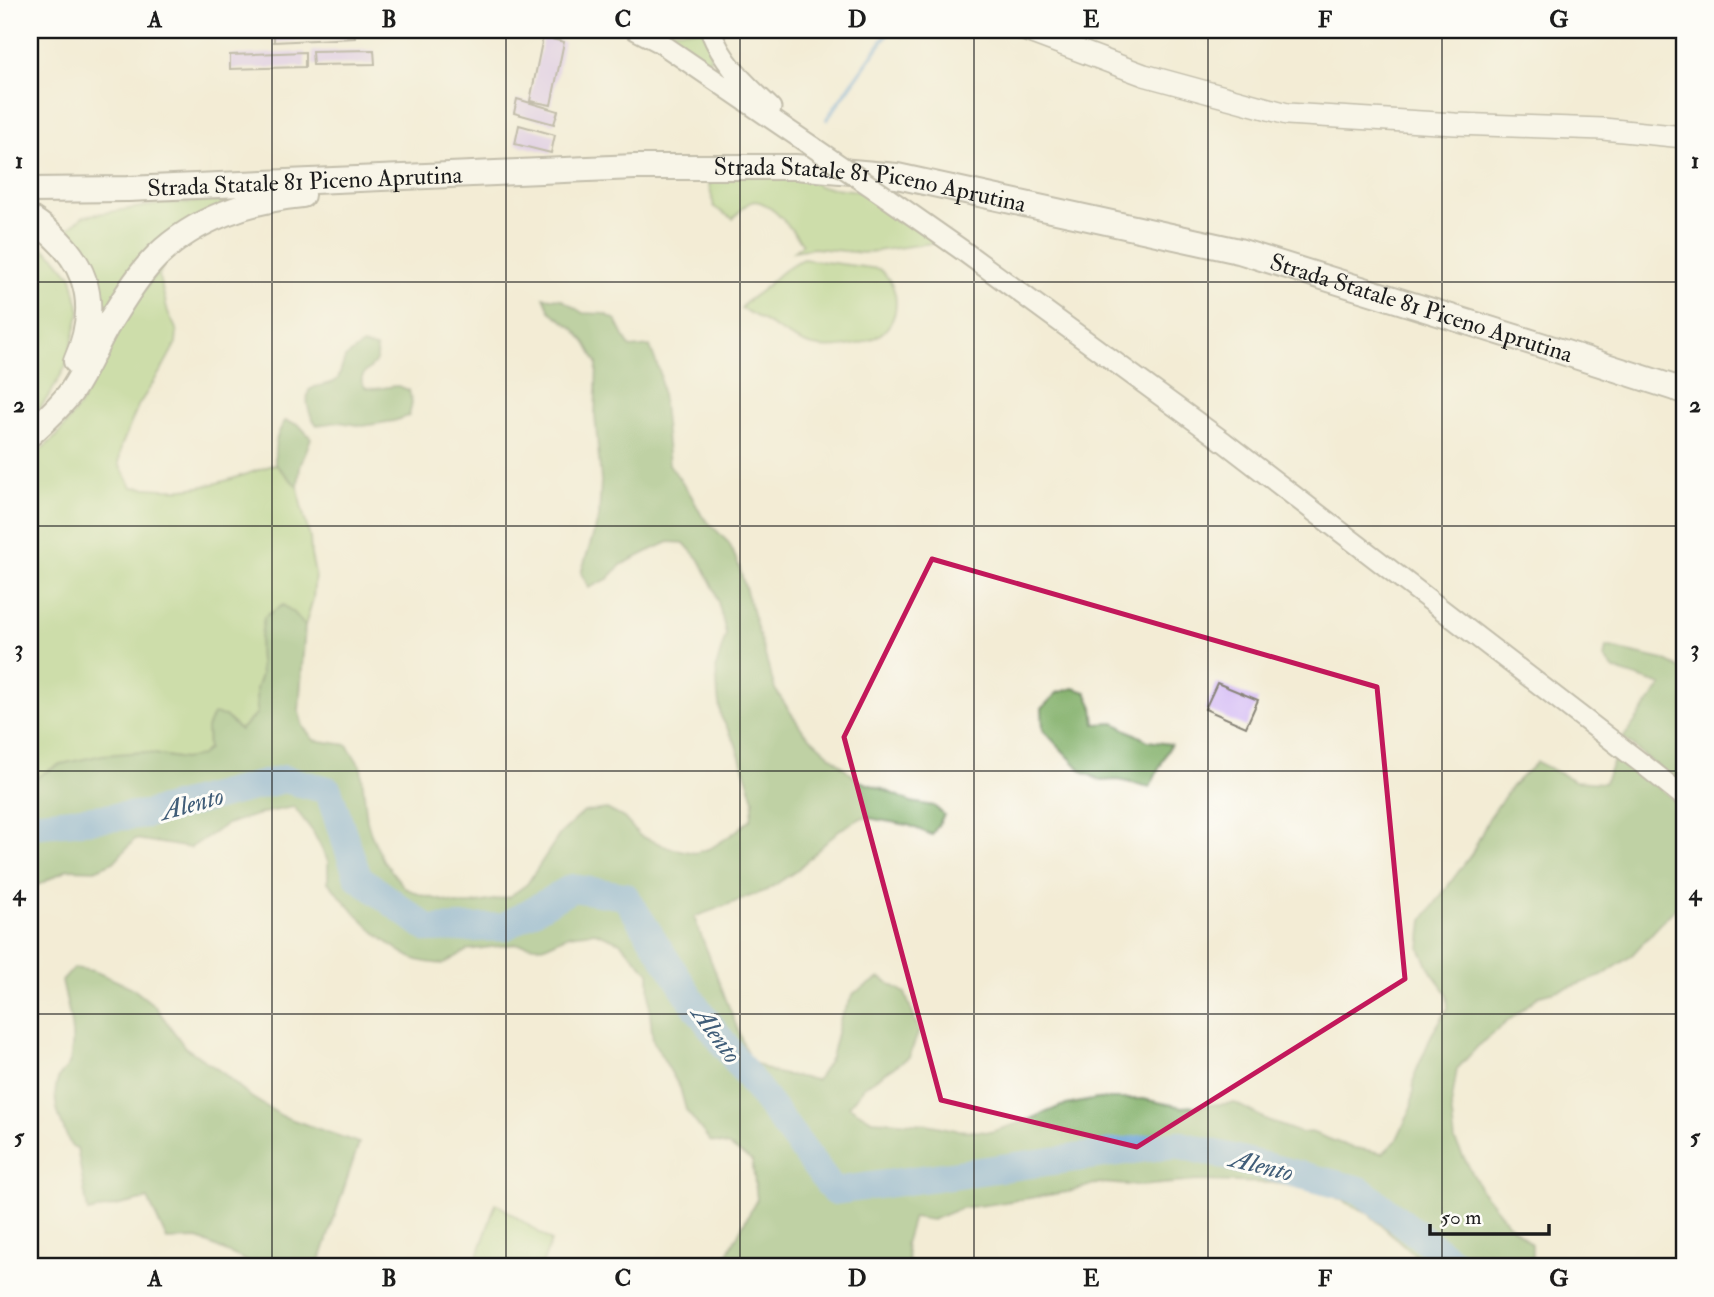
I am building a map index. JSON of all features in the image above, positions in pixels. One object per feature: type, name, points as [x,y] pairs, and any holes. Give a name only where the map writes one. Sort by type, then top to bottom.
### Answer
[{"type":"highway","name":"Strada Statale 81 Piceno Aprutina","points":[[30,190],[128,189],[635,167],[795,167],[897,176],[1239,251],[1684,391]]},
{"type":"highway","points":[[30,432],[51,414],[72,390],[108,323],[138,278],[157,256],[177,240],[207,221],[237,208],[279,197],[407,188],[433,176]]},
{"type":"highway","points":[[30,218],[49,230],[65,246],[78,267],[87,290],[89,314],[79,354],[68,379],[30,432]]},
{"type":"main road","points":[[1024,30],[1144,75],[1287,114],[1603,129],[1684,137]]},
{"type":"street","points":[[636,30],[657,36],[973,258],[1224,442],[1684,797]]},
{"type":"street","points":[[710,30],[718,49],[738,76],[813,147]]},
{"type":"street","points":[[718,49],[723,30]]},
{"type":"highlighted area","points":[[932,559],[1377,687],[1405,979],[1137,1147],[941,1100],[844,737]]},
{"type":"green space","points":[[661,30],[703,30],[711,45],[710,61],[703,62],[663,36]]},
{"type":"green space","points":[[716,174],[809,175],[818,186],[876,193],[946,241],[863,253],[814,248],[794,251],[803,244],[779,215],[763,203],[749,203],[733,219],[714,207],[709,184]]},
{"type":"green space","points":[[229,201],[98,320],[64,232],[84,216],[167,203]]},
{"type":"green space","points":[[30,238],[56,258],[72,277],[80,311],[66,366],[30,423]]},
{"type":"green space","points":[[803,259],[879,269],[887,276],[895,294],[896,304],[891,323],[885,331],[862,343],[828,348],[813,346],[794,339],[741,309],[781,273]]},
{"type":"green space","points":[[164,262],[159,276],[168,312],[177,331],[176,343],[138,406],[121,447],[119,464],[132,487],[183,489],[218,483],[275,464],[298,487],[315,573],[313,599],[305,626],[294,613],[259,648],[261,675],[256,689],[257,714],[240,730],[225,716],[207,728],[208,749],[200,756],[184,759],[142,752],[60,764],[30,784],[30,459],[57,436],[82,402],[108,348]]},
{"type":"green space","points":[[544,297],[561,299],[583,313],[605,314],[616,320],[630,348],[650,346],[660,373],[669,464],[702,516],[729,543],[738,563],[775,689],[804,732],[859,781],[911,802],[934,806],[944,815],[932,835],[908,825],[863,817],[839,830],[796,871],[767,890],[694,917],[750,1061],[775,1073],[817,1080],[831,1057],[841,1017],[854,993],[880,978],[905,993],[919,1031],[909,1057],[865,1086],[849,1106],[872,1120],[990,1132],[1061,1106],[1097,1099],[1143,1099],[1182,1107],[1235,1103],[1271,1122],[1301,1133],[1311,1132],[1350,1147],[1383,1153],[1396,1141],[1411,1109],[1415,1074],[1432,1034],[1448,1008],[1447,993],[1432,973],[1420,949],[1423,920],[1472,853],[1489,818],[1512,786],[1537,762],[1575,781],[1604,783],[1614,760],[1633,766],[1684,808],[1684,896],[1680,903],[1631,956],[1602,976],[1540,995],[1480,1044],[1457,1069],[1451,1107],[1455,1141],[1482,1191],[1509,1224],[1532,1244],[1532,1267],[1425,1267],[1368,1213],[1321,1190],[1273,1183],[1197,1181],[1140,1186],[1100,1183],[1068,1192],[961,1208],[932,1220],[913,1217],[905,1244],[910,1267],[724,1267],[728,1253],[757,1199],[752,1161],[729,1146],[710,1141],[686,1110],[680,1088],[653,1041],[649,973],[620,942],[595,932],[569,935],[543,947],[516,944],[468,950],[444,964],[416,960],[377,934],[328,882],[328,861],[313,832],[294,807],[227,824],[190,848],[135,839],[114,862],[95,870],[68,869],[30,888],[30,784],[61,764],[102,755],[142,752],[184,759],[200,756],[208,749],[207,728],[213,714],[225,716],[240,730],[257,713],[256,689],[261,675],[259,648],[264,617],[283,605],[305,626],[299,712],[303,726],[314,740],[347,745],[361,767],[371,834],[383,860],[405,888],[456,904],[509,897],[527,884],[560,834],[584,812],[607,809],[624,818],[640,836],[670,848],[695,853],[711,848],[751,819],[754,800],[735,742],[721,717],[718,697],[716,667],[726,634],[715,591],[701,562],[684,543],[669,542],[621,565],[608,579],[589,588],[581,573],[599,517],[601,481],[595,416],[597,363],[574,329],[550,311]]},
{"type":"green space","points":[[362,345],[376,348],[377,355],[374,364],[362,378],[364,386],[372,389],[398,386],[409,390],[412,403],[409,416],[363,426],[339,422],[317,425],[309,409],[309,390],[338,379],[345,358]]},
{"type":"green space","points":[[285,421],[299,425],[311,438],[300,467],[298,487],[275,464],[276,441]]},
{"type":"green space","points":[[1606,647],[1664,660],[1684,670],[1684,789],[1623,738],[1662,685],[1614,670],[1604,658]]},
{"type":"green space","points":[[1073,688],[1086,692],[1093,707],[1095,724],[1114,723],[1148,741],[1171,744],[1150,787],[1118,780],[1101,781],[1082,771],[1043,730],[1042,708],[1057,693]]},
{"type":"green space","points":[[74,968],[94,971],[131,987],[155,1006],[185,1047],[223,1073],[251,1097],[282,1116],[359,1143],[318,1267],[260,1267],[198,1239],[167,1240],[148,1199],[88,1212],[77,1148],[71,1146],[64,1130],[55,1095],[59,1077],[69,1064],[72,1047],[71,1022],[62,981]]},
{"type":"green space","points":[[496,1203],[551,1241],[541,1267],[474,1267]]},
{"type":"building","points":[[274,30],[354,30],[355,38],[274,42]]},
{"type":"building","points":[[543,37],[564,42],[551,105],[530,101]]},
{"type":"building","points":[[374,50],[375,64],[313,65],[312,51]]},
{"type":"building","points":[[305,52],[305,67],[230,69],[230,55]]},
{"type":"building","points":[[517,99],[558,111],[554,124],[514,113]]},
{"type":"building","points":[[519,125],[555,135],[551,153],[515,144]]},
{"type":"building","points":[[1217,683],[1258,700],[1246,727],[1205,709]]},
{"type":"waterway","points":[[827,119],[890,30]]},
{"type":"waterway","name":"Alento","points":[[30,825],[147,814],[284,779],[328,790],[358,877],[428,929],[504,927],[572,888],[625,896],[697,1008],[834,1191],[1177,1144],[1360,1190],[1460,1267]]}]
